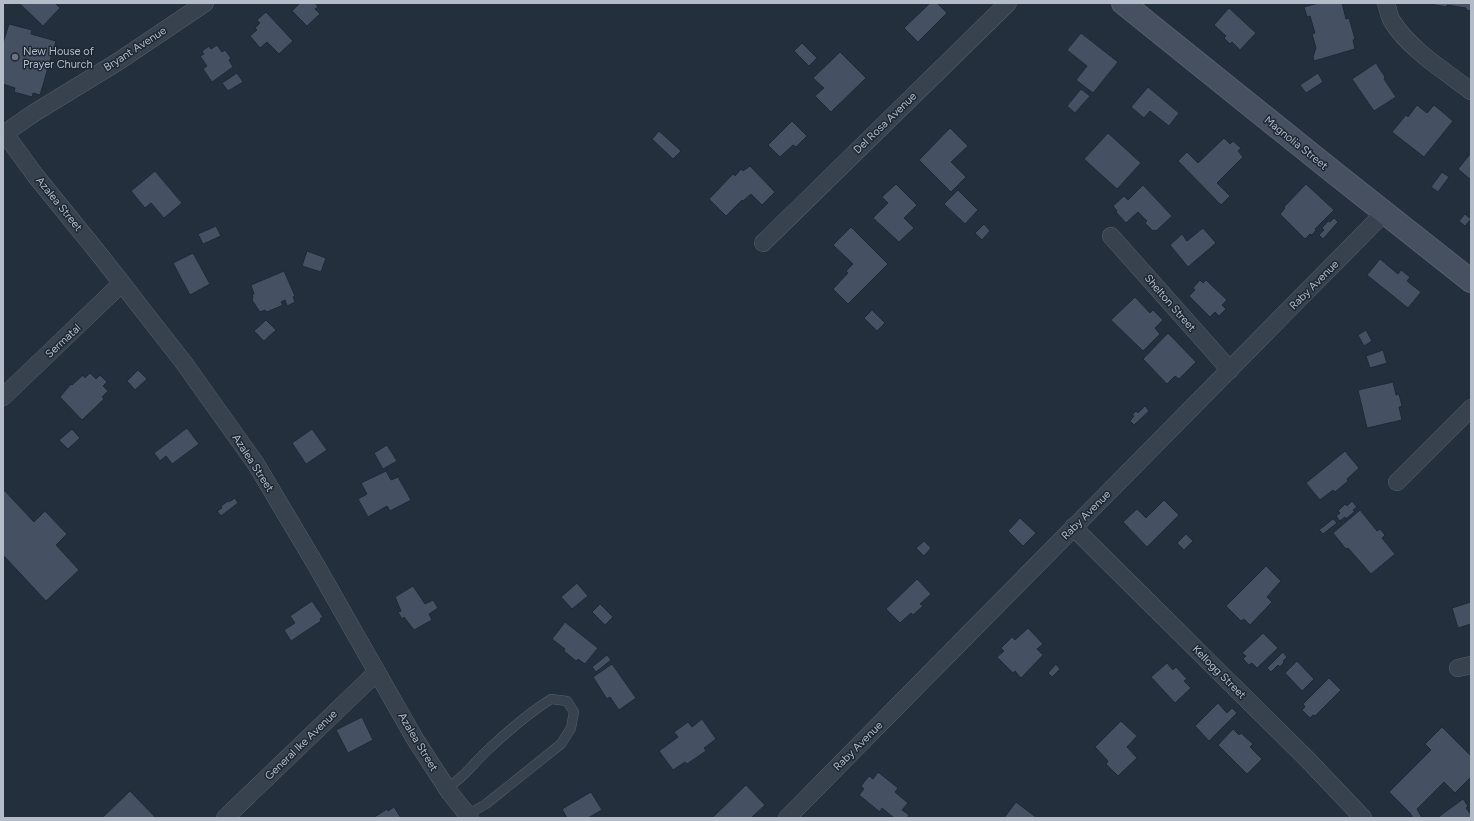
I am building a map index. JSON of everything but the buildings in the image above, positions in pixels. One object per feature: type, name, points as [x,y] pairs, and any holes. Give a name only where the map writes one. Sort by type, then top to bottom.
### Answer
[{"type":"street","name":"Bryant Avenue","points":[[4,132],[119,61],[205,3]]},
{"type":"street","name":"Del Rosa Avenue","points":[[763,243],[1008,3]]},
{"type":"street","name":"Magnolia Street","points":[[1123,3],[1471,281]]},
{"type":"street","points":[[1386,3],[1391,19],[1400,32],[1427,57],[1471,91]]},
{"type":"street","name":"Azalea Street","points":[[4,132],[35,176],[122,283],[184,363],[256,464],[316,565],[415,739],[447,788],[469,817]]},
{"type":"street","name":"Raby Avenue","points":[[787,818],[1385,212]]},
{"type":"street","name":"Shelton Street","points":[[1111,236],[1230,370]]},
{"type":"street","name":"Sermatal","points":[[3,397],[122,283]]},
{"type":"street","points":[[1397,482],[1471,408]]},
{"type":"street","name":"Kellogg Street","points":[[1073,527],[1309,761],[1363,818]]},
{"type":"street","name":"General Ike Avenue","points":[[225,818],[377,672]]},
{"type":"lane","points":[[447,788],[457,782],[490,748],[533,711],[551,699],[567,701],[574,712],[570,728],[561,744],[469,817]]},
{"type":"place","name":"New House of Prayer Church","points":[[15,57]]}]
